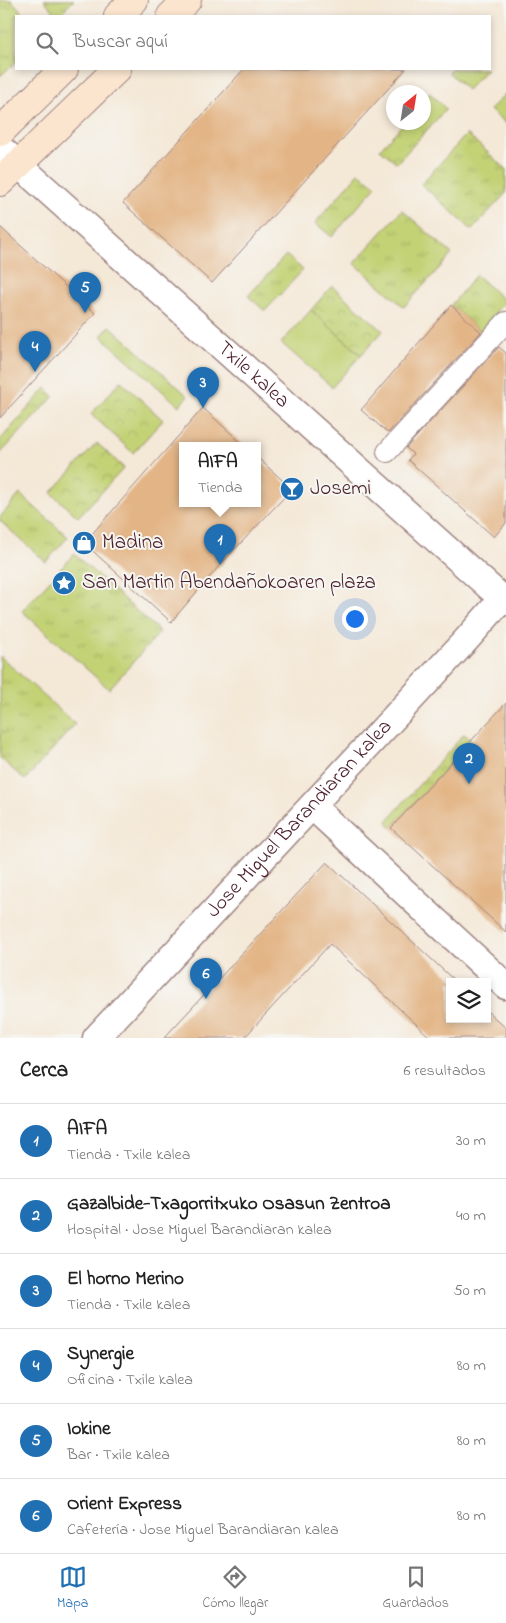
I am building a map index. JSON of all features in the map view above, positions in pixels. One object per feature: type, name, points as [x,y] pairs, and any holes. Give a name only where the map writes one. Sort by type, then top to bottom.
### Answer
[{"type":"main road","points":[[119,15],[134,0]]},
{"type":"main road","points":[[172,15],[187,0]]},
{"type":"main road","points":[[0,132],[63,70]]},
{"type":"main road","points":[[6,165],[116,70]]},
{"type":"street","name":"Txile kalea","points":[[6,165],[504,600]]},
{"type":"street","points":[[388,452],[506,322]]},
{"type":"street","name":"Jose Miguel Barandiaran kalea","points":[[98,1036],[504,600]]},
{"type":"street","points":[[312,806],[506,986]]},
{"type":"green space","points":[[0,0],[11,0],[25,15],[15,15],[15,63],[0,76]]},
{"type":"green space","points":[[44,0],[74,0],[59,15]]},
{"type":"green space","points":[[451,70],[486,70],[467,90],[449,73]]},
{"type":"green space","points":[[506,93],[506,124],[490,110]]},
{"type":"green space","points":[[431,94],[446,109],[431,126]]},
{"type":"green space","points":[[398,130],[427,130],[397,163],[380,149]]},
{"type":"green space","points":[[467,134],[506,169],[506,193],[472,230],[421,184]]},
{"type":"green space","points":[[359,173],[376,186],[332,237],[315,223]]},
{"type":"green space","points":[[402,210],[452,254],[404,307],[354,263]]},
{"type":"green space","points":[[286,255],[303,270],[265,311],[248,296]]},
{"type":"green space","points":[[476,275],[505,301],[480,331],[451,305]]},
{"type":"green space","points":[[332,286],[383,331],[361,355],[311,310]]},
{"type":"green space","points":[[311,310],[361,355],[332,387],[281,343]]},
{"type":"green space","points":[[110,326],[188,396],[179,406],[101,336]]},
{"type":"green space","points":[[121,381],[163,420],[133,453],[91,414]]},
{"type":"green space","points":[[46,388],[54,396],[0,454],[0,440]]},
{"type":"green space","points":[[97,443],[124,468],[78,517],[51,493]]},
{"type":"green space","points":[[20,494],[68,537],[46,562],[0,521],[0,517]]},
{"type":"green space","points":[[74,554],[160,632],[109,689],[22,611]]},
{"type":"green space","points":[[0,656],[75,724],[25,780],[0,758]]},
{"type":"green space","points":[[464,734],[472,740],[391,828],[387,821]]},
{"type":"building","points":[[243,70],[405,70],[391,85],[386,85],[386,91],[212,283],[123,203]]},
{"type":"building","points":[[0,227],[95,313],[0,418]]},
{"type":"building","points":[[451,305],[481,332],[388,433],[361,410]]},
{"type":"building","points":[[499,347],[506,353],[506,523],[494,537],[408,460],[413,454],[406,448]]},
{"type":"building","points":[[203,408],[241,442],[179,442],[179,507],[261,507],[261,461],[292,489],[220,565],[171,622],[84,543]]},
{"type":"building","points":[[506,703],[506,932],[391,828]]},
{"type":"building","points":[[327,862],[452,978],[446,978],[446,1023],[491,1023],[491,1015],[506,1028],[506,1038],[431,1038],[330,944],[244,1038],[164,1038]]},
{"type":"place","name":"Iokine","points":[[85,313]]},
{"type":"place","name":"Synergie","points":[[35,372]]},
{"type":"place","name":"El horno Merino","points":[[203,408]]},
{"type":"place","name":"Josemi","points":[[292,489]]},
{"type":"place","name":"Madina","points":[[84,543]]},
{"type":"place","name":"AIFA","points":[[220,565]]},
{"type":"place","name":"San Martin Abendañokoaren plaza","points":[[64,583]]},
{"type":"place","name":"Gazalbide-Txagorritxuko Osasun Zentroa","points":[[469,784]]},
{"type":"place","name":"Orient Express","points":[[206,999]]}]
